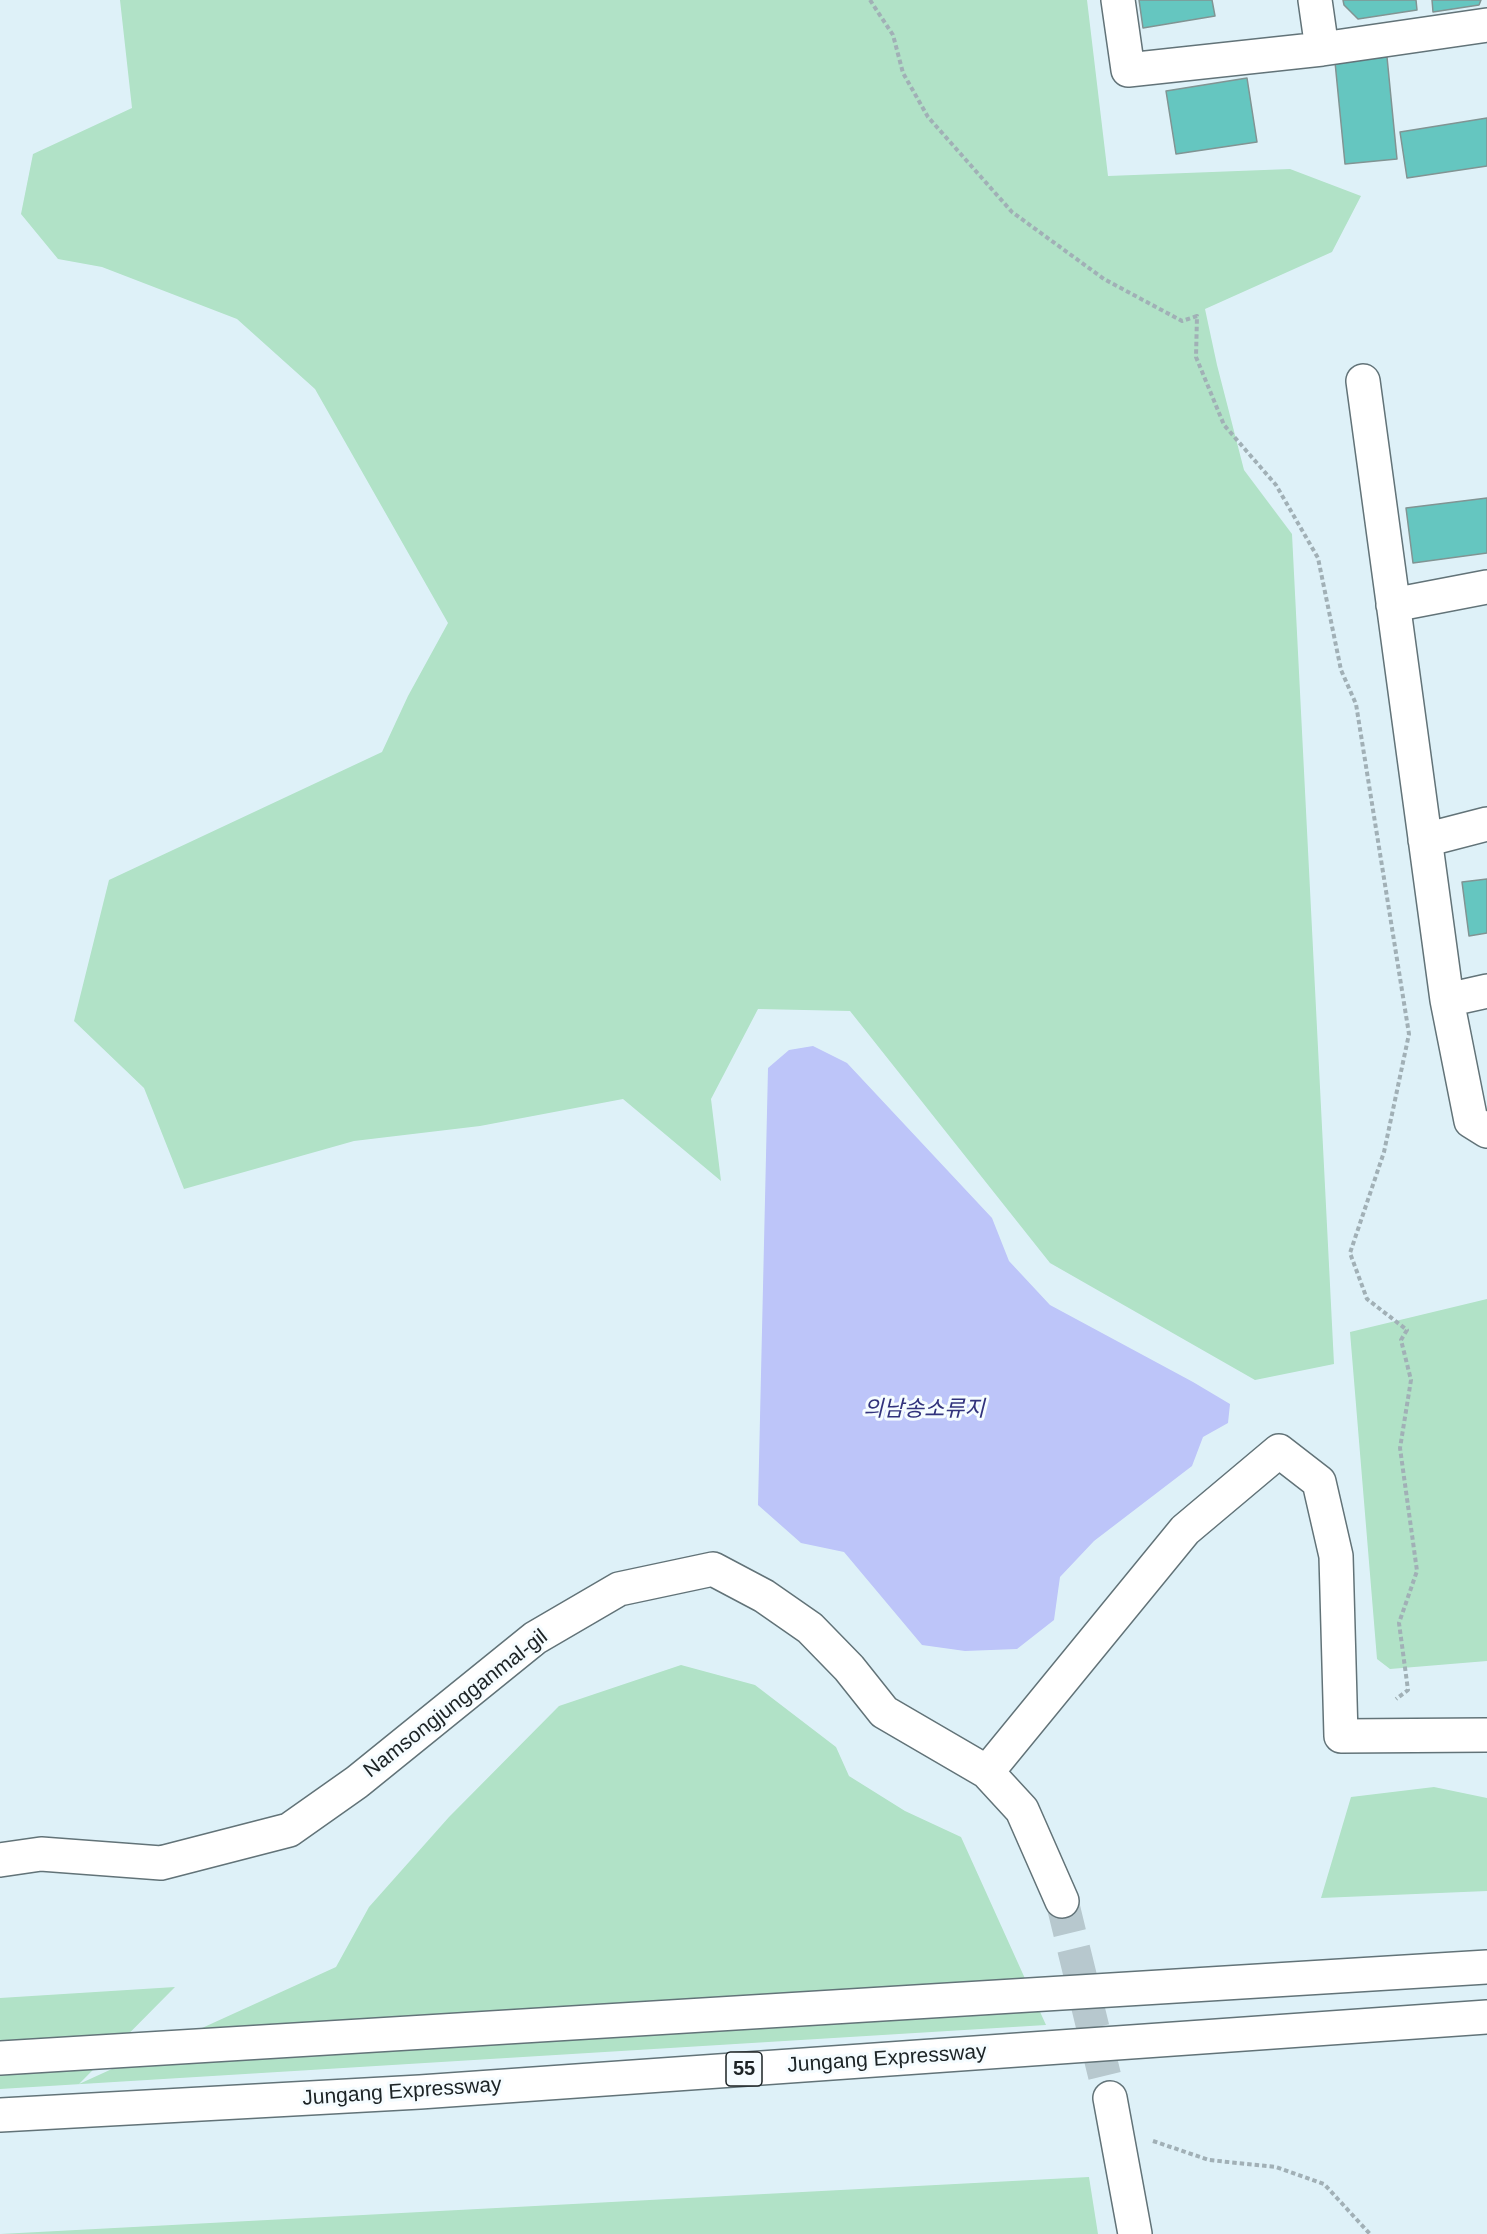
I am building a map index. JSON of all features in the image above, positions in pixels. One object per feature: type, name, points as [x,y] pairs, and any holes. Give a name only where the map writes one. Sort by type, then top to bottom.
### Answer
[{"type":"main road","points":[[1118,0],[1128,70],[1322,49],[1487,26]]},
{"type":"main road","points":[[1315,0],[1322,49]]},
{"type":"main road","points":[[1363,381],[1447,1000],[1471,1121],[1487,1131]]},
{"type":"main road","points":[[1393,605],[1487,587]]},
{"type":"main road","points":[[1425,840],[1487,824]]},
{"type":"main road","points":[[1447,1000],[1487,991]]},
{"type":"main road","points":[[987,1772],[1185,1530],[1279,1451],[1319,1482],[1336,1556],[1341,1736],[1487,1735]]},
{"type":"main road","name":"Namsongjungganmal-gil","points":[[0,1860],[41,1854],[161,1863],[289,1830],[357,1782],[535,1638],[619,1589],[713,1569],[764,1596],[810,1628],[849,1668],[884,1712],[987,1772],[1022,1810],[1062,1901]]},
{"type":"main road","points":[[0,2058],[1487,1967]]},
{"type":"main road","name":"Jungang Expressway","points":[[0,2115],[420,2092],[1487,2017]]},
{"type":"main road","points":[[1112,2112],[1135,2234]]},
{"type":"path","points":[[870,0],[893,34],[903,73],[928,117],[1012,212],[1104,279],[1182,321],[1197,316],[1196,357],[1224,425],[1276,485],[1318,558],[1341,670],[1356,704],[1409,1034],[1384,1152],[1350,1253],[1367,1299],[1407,1330],[1401,1340],[1411,1380],[1400,1448],[1417,1572],[1399,1623],[1408,1690],[1394,1701],[1384,1736]]},
{"type":"path","points":[[1112,2112],[1209,2160],[1276,2167],[1324,2184],[1370,2234]]},
{"type":"green space","points":[[120,0],[1087,0],[1108,176],[1290,169],[1361,196],[1332,252],[1205,309],[1244,470],[1292,534],[1334,1364],[1255,1380],[1050,1263],[850,1011],[758,1009],[711,1099],[721,1181],[623,1099],[480,1126],[354,1141],[184,1189],[144,1088],[74,1021],[109,880],[382,752],[408,696],[448,623],[315,389],[237,319],[102,267],[58,259],[21,214],[33,154],[132,108]]},
{"type":"green space","points":[[1487,1299],[1487,1661],[1390,1669],[1377,1659],[1350,1332]]},
{"type":"green space","points":[[681,1665],[755,1685],[836,1747],[849,1776],[905,1811],[961,1837],[1046,2025],[0,2089],[0,1998],[175,1987],[79,2084],[336,1967],[369,1907],[449,1817],[559,1706]]},
{"type":"green space","points":[[1434,1787],[1487,1798],[1487,1891],[1321,1898],[1351,1797]]},
{"type":"green space","points":[[1089,2177],[1098,2234],[0,2234]]},
{"type":"water","name":"의남송소류지","points":[[813,1046],[847,1063],[992,1218],[1009,1261],[1050,1305],[1230,1404],[1228,1423],[1203,1437],[1192,1466],[1094,1541],[1060,1577],[1054,1620],[1017,1649],[965,1651],[922,1645],[844,1552],[801,1543],[758,1505],[768,1068],[789,1050]]},
{"type":"building","points":[[1139,0],[1212,0],[1215,16],[1143,28]]},
{"type":"building","points":[[1343,0],[1416,0],[1417,10],[1358,19],[1344,5]]},
{"type":"building","points":[[1432,0],[1481,0],[1479,5],[1433,12]]},
{"type":"building","points":[[1387,57],[1397,159],[1345,164],[1335,62]]},
{"type":"building","points":[[1247,78],[1257,142],[1176,154],[1166,91]]},
{"type":"building","points":[[1487,118],[1487,166],[1407,178],[1400,132]]},
{"type":"building","points":[[1487,498],[1487,553],[1413,563],[1406,508]]},
{"type":"building","points":[[1487,879],[1487,933],[1469,936],[1462,882]]},
{"type":"tunnel","points":[[1062,1901],[1110,2098]]}]
